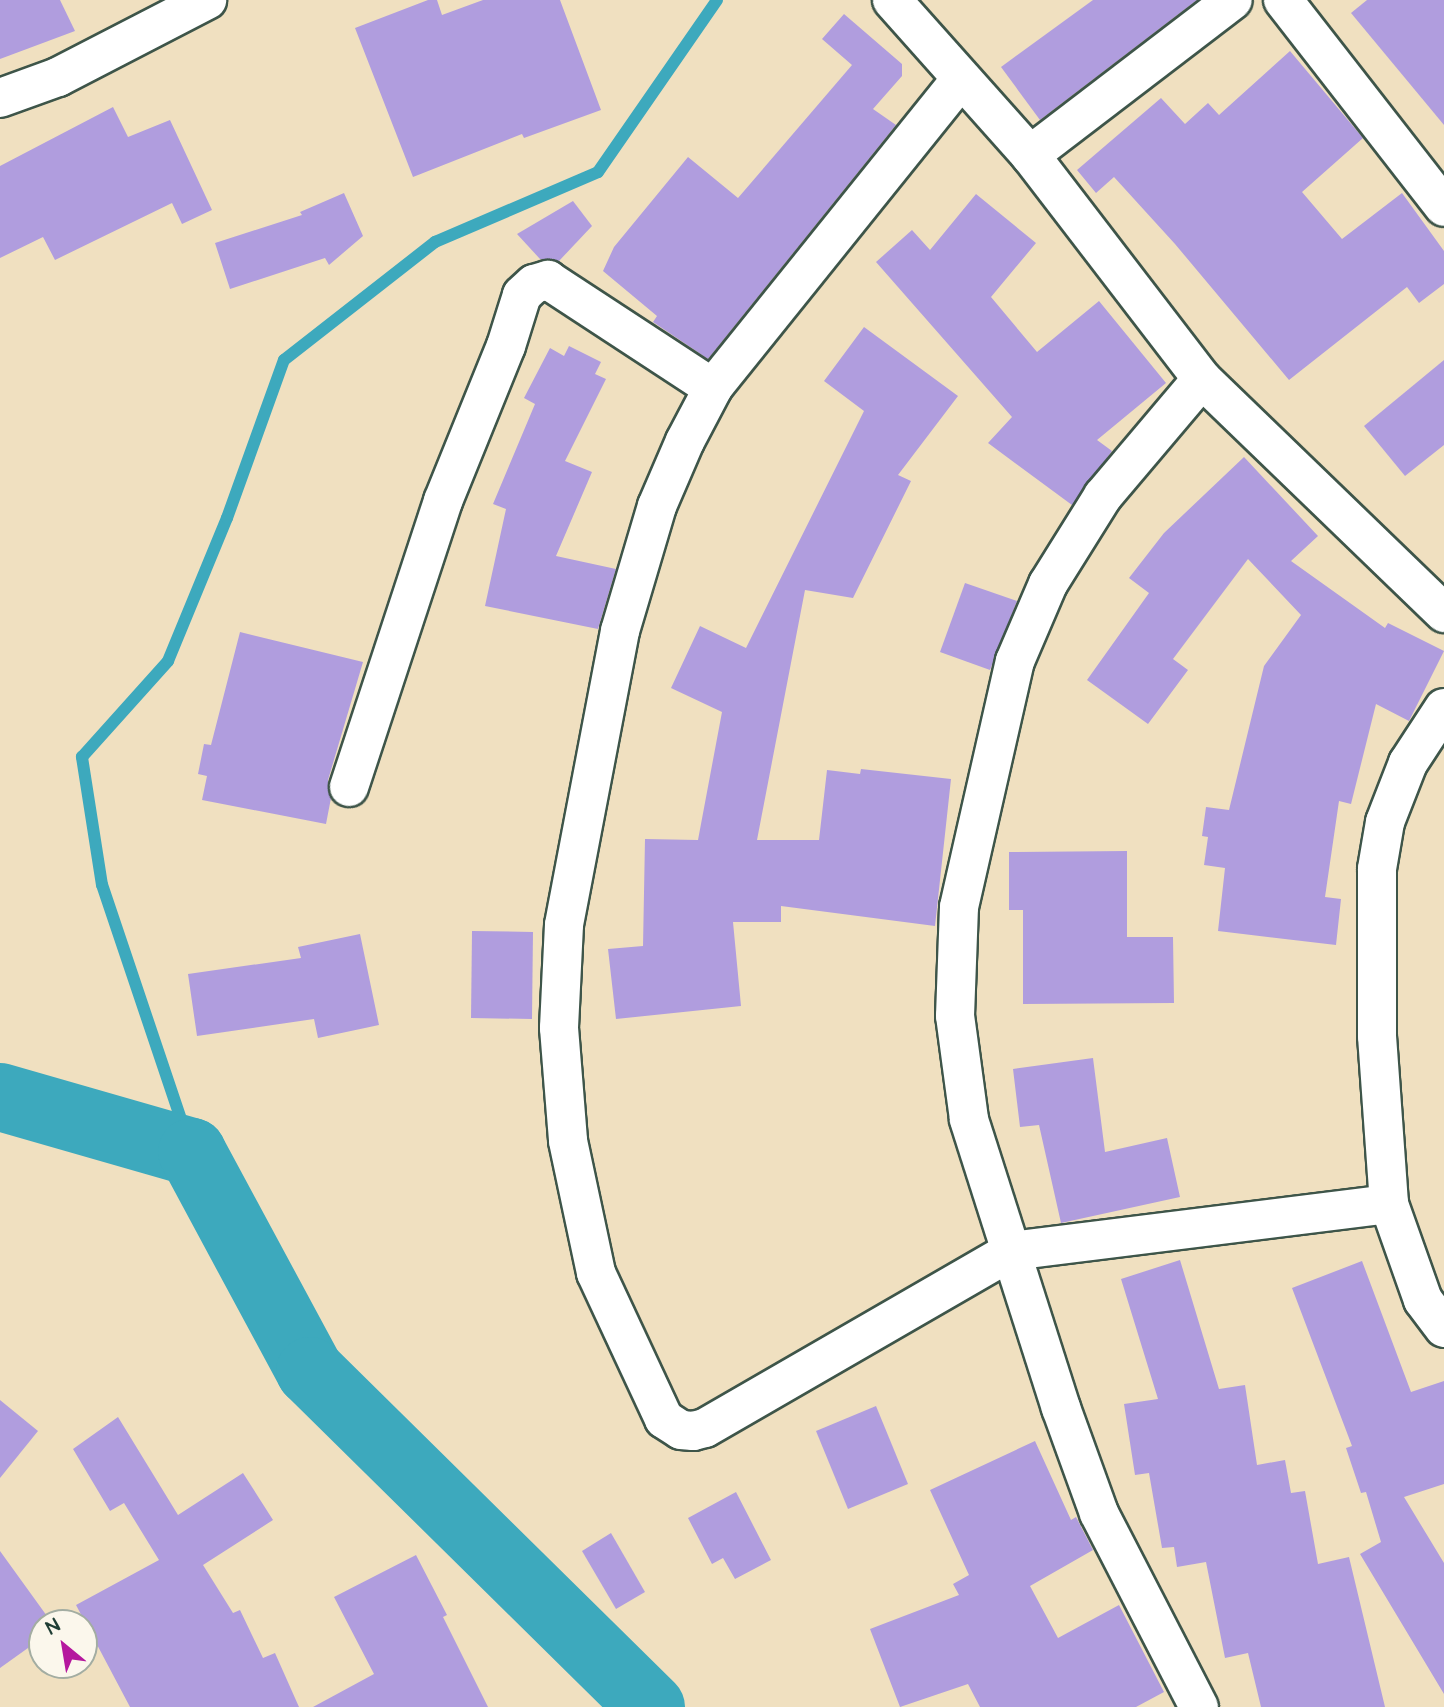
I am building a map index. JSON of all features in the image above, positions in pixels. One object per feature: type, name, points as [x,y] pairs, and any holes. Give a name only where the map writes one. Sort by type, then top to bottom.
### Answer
[{"type":"street","points":[[0,98],[58,77],[206,0]]},
{"type":"street","points":[[892,0],[1030,155],[1202,379],[1444,613]]},
{"type":"street","points":[[1030,155],[1233,0]]},
{"type":"street","points":[[1283,0],[1444,207]]},
{"type":"street","points":[[961,79],[713,388],[684,441],[657,506],[620,631],[564,925],[559,1028],[568,1142],[596,1273],[664,1419],[681,1430],[693,1431],[705,1428],[1011,1251],[1389,1204]]},
{"type":"street","points":[[349,787],[443,501],[506,346],[523,295],[534,285],[548,280],[713,388]]},
{"type":"street","points":[[1199,1707],[1099,1513],[1061,1408],[970,1119],[955,1016],[959,907],[973,836],[1015,662],[1048,584],[1104,496],[1202,379]]},
{"type":"street","points":[[1444,708],[1408,763],[1385,822],[1377,869],[1377,1036],[1389,1204],[1423,1300],[1444,1328]]},
{"type":"building","points":[[0,0],[60,0],[75,31],[0,59]]},
{"type":"building","points":[[428,0],[437,0],[442,15],[483,0],[560,0],[601,110],[524,138],[522,134],[413,177],[355,28]]},
{"type":"building","points":[[1093,0],[1197,0],[1040,120],[1001,67]]},
{"type":"building","points":[[1367,0],[1444,0],[1444,125],[1351,13]]},
{"type":"building","points":[[844,14],[902,64],[902,76],[873,109],[896,125],[708,359],[653,322],[657,316],[603,271],[614,247],[688,157],[738,198],[852,65],[822,39]]},
{"type":"building","points":[[1290,51],[1363,138],[1302,192],[1342,239],[1402,193],[1444,251],[1444,284],[1419,303],[1407,287],[1289,380],[1175,244],[1114,177],[1096,193],[1077,170],[1161,98],[1185,124],[1208,103],[1219,115]]},
{"type":"building","points":[[113,107],[128,137],[170,120],[212,210],[182,224],[172,203],[55,260],[43,237],[0,258],[0,166]]},
{"type":"building","points":[[344,193],[363,236],[329,265],[325,258],[230,289],[215,243],[302,215],[300,212]]},
{"type":"building","points":[[976,194],[1036,243],[991,297],[1037,352],[1099,301],[1166,383],[1097,440],[1112,451],[1072,505],[988,443],[1012,417],[876,262],[912,230],[930,250]]},
{"type":"building","points":[[573,201],[592,226],[559,261],[540,259],[517,234]]},
{"type":"building","points":[[864,327],[958,396],[898,475],[911,481],[853,598],[805,590],[757,840],[819,840],[827,770],[860,774],[861,769],[951,779],[935,926],[781,906],[781,922],[733,922],[741,1006],[616,1019],[608,949],[643,946],[645,839],[698,840],[722,712],[671,688],[700,626],[746,648],[864,411],[824,381]]},
{"type":"building","points":[[569,346],[601,362],[595,374],[606,379],[565,461],[592,472],[556,556],[616,569],[598,629],[485,606],[506,509],[493,504],[535,404],[524,398],[550,348],[564,356]]},
{"type":"building","points":[[1444,360],[1444,445],[1405,476],[1364,426]]},
{"type":"building","points":[[1244,457],[1318,536],[1291,561],[1385,628],[1388,623],[1444,651],[1409,721],[1376,704],[1351,804],[1339,801],[1325,897],[1341,899],[1336,945],[1218,931],[1225,868],[1204,865],[1208,837],[1202,836],[1206,807],[1229,810],[1264,666],[1301,615],[1248,559],[1173,659],[1188,670],[1148,724],[1087,680],[1149,593],[1129,578],[1164,533]]},
{"type":"building","points":[[965,583],[1017,601],[990,670],[940,652]]},
{"type":"building","points":[[240,632],[363,662],[328,780],[331,798],[326,824],[202,800],[207,776],[198,774],[204,744],[211,745]]},
{"type":"building","points":[[1127,851],[1127,937],[1173,937],[1174,1003],[1023,1004],[1023,910],[1009,910],[1009,852]]},
{"type":"building","points":[[472,931],[533,932],[532,1019],[471,1018]]},
{"type":"building","points":[[360,934],[379,1025],[318,1038],[314,1019],[197,1036],[188,974],[301,958],[298,947]]},
{"type":"building","points":[[1093,1058],[1105,1152],[1167,1138],[1180,1197],[1061,1223],[1039,1125],[1020,1127],[1013,1069]]},
{"type":"building","points":[[1180,1260],[1219,1389],[1245,1385],[1257,1465],[1285,1460],[1291,1493],[1305,1491],[1318,1564],[1349,1557],[1385,1707],[1261,1707],[1248,1653],[1225,1658],[1206,1562],[1177,1567],[1174,1547],[1162,1548],[1149,1473],[1135,1475],[1124,1404],[1158,1399],[1121,1279]]},
{"type":"building","points":[[1362,1261],[1411,1392],[1444,1381],[1444,1484],[1404,1497],[1444,1563],[1444,1694],[1360,1554],[1381,1542],[1366,1492],[1361,1493],[1346,1448],[1352,1446],[1292,1288]]},
{"type":"building","points":[[0,1400],[38,1431],[0,1478]]},
{"type":"building","points":[[876,1406],[908,1484],[848,1509],[816,1431]]},
{"type":"building","points":[[118,1417],[178,1515],[243,1473],[273,1520],[203,1565],[233,1613],[240,1610],[263,1658],[275,1653],[299,1707],[130,1707],[98,1647],[98,1609],[78,1609],[76,1605],[159,1560],[124,1503],[110,1511],[73,1449]]},
{"type":"building","points":[[1035,1441],[1071,1520],[1076,1517],[1093,1550],[1030,1586],[1058,1638],[1119,1605],[1164,1692],[1136,1707],[980,1707],[968,1684],[900,1707],[870,1629],[959,1595],[953,1584],[969,1575],[930,1490]]},
{"type":"building","points":[[736,1492],[771,1560],[735,1579],[723,1558],[712,1564],[688,1518]]},
{"type":"building","points":[[611,1533],[645,1592],[616,1609],[582,1551]]},
{"type":"building","points":[[0,1551],[42,1609],[28,1609],[28,1648],[0,1668]]},
{"type":"building","points":[[416,1555],[447,1615],[443,1617],[488,1707],[313,1707],[374,1674],[334,1597]]},
{"type":"waterway","points":[[192,1152],[102,885],[82,757],[168,661],[227,518],[284,360],[435,242],[598,172],[717,0]]},
{"type":"waterway","points":[[0,1097],[192,1152],[310,1371],[651,1707]]}]
